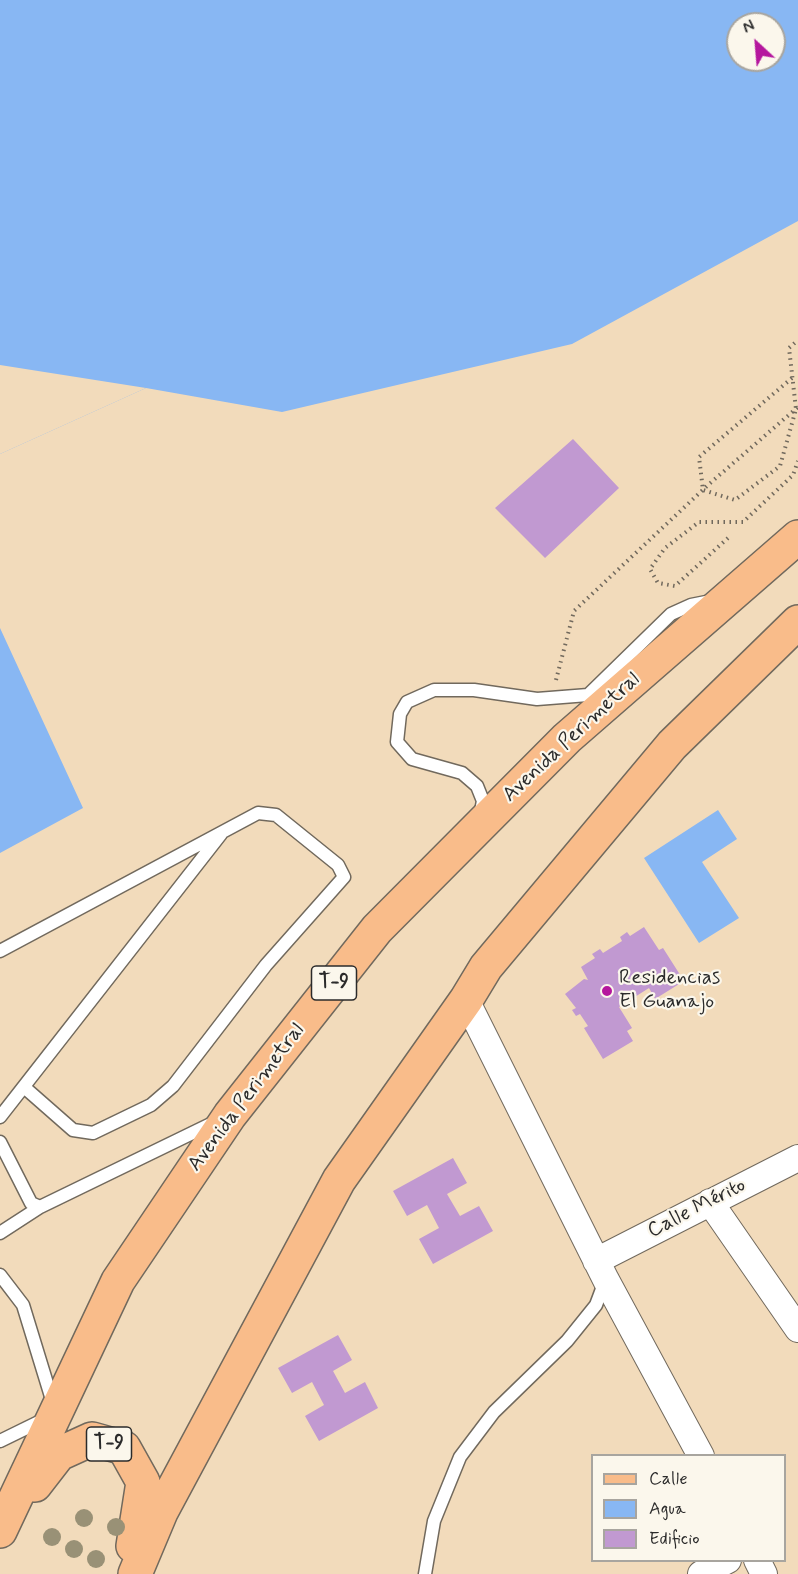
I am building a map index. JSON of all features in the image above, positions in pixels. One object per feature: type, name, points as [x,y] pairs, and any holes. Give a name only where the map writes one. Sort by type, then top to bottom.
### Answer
[{"type":"main road","name":"Avenida Perimetral","points":[[1,1529],[118,1281],[230,1115],[377,929],[567,738],[798,537]]},
{"type":"main road","points":[[135,1574],[161,1512],[339,1180],[466,1000],[486,967],[672,745],[798,622]]},
{"type":"main road","name":"T-9","points":[[1,1529],[59,1454],[92,1439],[124,1448],[143,1482],[129,1574]]},
{"type":"street","points":[[466,1000],[601,1270],[700,1454]]},
{"type":"street","name":"Calle Mérito","points":[[601,1270],[710,1203],[798,1158]]},
{"type":"street","points":[[710,1203],[798,1329]]},
{"type":"street","points":[[701,1574],[724,1562]]},
{"type":"lane","points":[[478,827],[483,801],[477,786],[462,773],[412,759],[397,742],[400,714],[406,702],[434,690],[474,690],[537,699],[588,695],[671,614],[691,605],[730,596]]},
{"type":"lane","points":[[0,951],[258,813],[276,815],[338,865],[344,877],[266,965],[173,1086],[151,1106],[93,1133],[73,1130],[24,1087]]},
{"type":"lane","points":[[0,1117],[224,831]]},
{"type":"lane","points":[[0,1233],[40,1207],[230,1115]]},
{"type":"lane","points":[[0,1142],[31,1203],[40,1207]]},
{"type":"lane","points":[[425,1574],[434,1521],[460,1456],[495,1412],[567,1341],[596,1305],[601,1270]]},
{"type":"lane","points":[[0,1275],[23,1305],[56,1413],[0,1441]]},
{"type":"path","points":[[703,490],[735,500],[780,466],[797,408],[789,348],[798,340]]},
{"type":"path","points":[[703,490],[699,457],[792,378]]},
{"type":"path","points":[[551,698],[574,611],[703,490],[797,408]]},
{"type":"path","points":[[728,538],[675,586],[658,583],[650,569],[665,548],[699,522],[743,522],[793,474],[798,461]]},
{"type":"water","points":[[0,0],[798,0],[798,221],[572,344],[282,412],[146,388],[0,454]]},
{"type":"water","points":[[0,628],[83,808],[0,853]]},
{"type":"water","points":[[718,810],[737,839],[702,862],[739,918],[699,943],[644,858]]},
{"type":"pier","points":[[0,365],[146,388],[0,454]]},
{"type":"building","points":[[573,439],[619,488],[545,558],[495,508]]},
{"type":"building","name":"Residencias El Guanajo","points":[[644,927],[659,950],[663,948],[684,981],[655,999],[649,988],[619,1007],[632,1028],[627,1031],[633,1041],[603,1059],[584,1028],[588,1026],[580,1014],[576,1016],[572,1010],[576,1008],[565,994],[584,979],[588,980],[581,967],[595,958],[592,954],[600,949],[603,953],[622,941],[620,937],[627,932],[630,936]]},
{"type":"building","points":[[453,1158],[467,1183],[447,1194],[460,1216],[479,1206],[493,1231],[433,1264],[419,1239],[439,1228],[427,1205],[407,1216],[393,1191]]},
{"type":"building","points":[[338,1335],[352,1360],[333,1371],[345,1393],[365,1382],[378,1408],[319,1441],[305,1416],[324,1405],[312,1382],[292,1393],[278,1368]]},
{"type":"place","name":"Residencias El Guanajo","points":[[607,991]]}]
